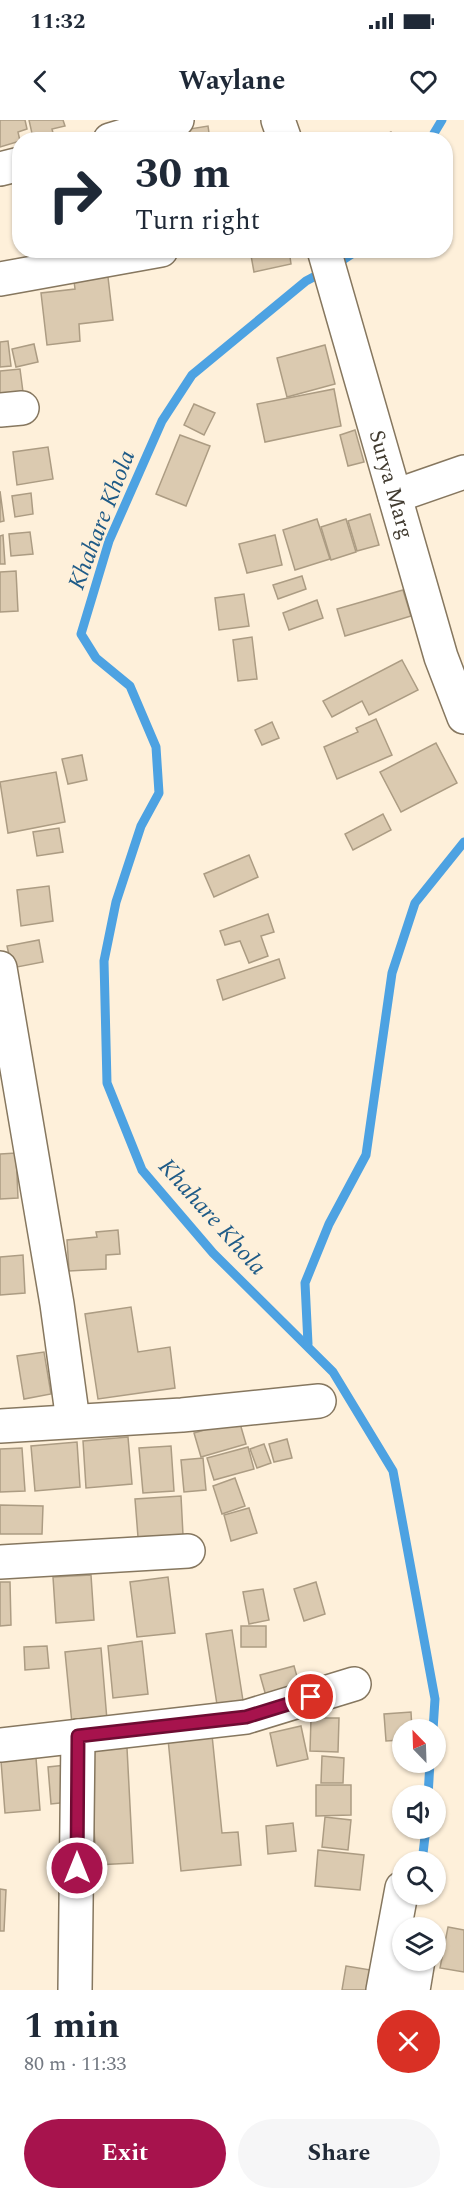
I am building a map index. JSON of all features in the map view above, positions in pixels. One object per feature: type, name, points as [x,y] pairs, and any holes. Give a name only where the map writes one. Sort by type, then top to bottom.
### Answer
[{"type":"street","points":[[137,132],[177,120]]},
{"type":"street","points":[[0,279],[117,258]]},
{"type":"street","name":"Surya Marg","points":[[326,258],[441,657],[464,717]]},
{"type":"street","points":[[395,496],[464,472]]},
{"type":"street","points":[[0,968],[57,1304],[73,1421]]},
{"type":"street","points":[[0,1426],[182,1415],[319,1401]]},
{"type":"street","points":[[0,1562],[188,1551]]},
{"type":"street","points":[[0,1745],[246,1717],[354,1684]]},
{"type":"street","points":[[75,1990],[78,1736]]},
{"type":"street","points":[[383,1990],[399,1905]]},
{"type":"street","points":[[413,1990],[416,1971]]},
{"type":"building","points":[[0,120],[25,120],[27,129],[12,132],[12,143],[0,147]]},
{"type":"building","points":[[29,120],[63,120],[65,126],[52,129],[53,132],[32,132]]},
{"type":"building","points":[[208,126],[209,132],[177,132]]},
{"type":"building","points":[[251,258],[290,258],[291,264],[254,272]]},
{"type":"building","points":[[108,277],[113,320],[79,324],[80,341],[47,345],[41,293],[75,289],[74,281]]},
{"type":"building","points":[[8,341],[11,366],[0,367],[0,342]]},
{"type":"building","points":[[34,344],[38,362],[16,367],[12,349]]},
{"type":"building","points":[[325,345],[335,384],[287,397],[277,358]]},
{"type":"building","points":[[20,369],[23,392],[0,395],[0,371]]},
{"type":"building","points":[[334,389],[341,426],[265,442],[257,404]]},
{"type":"building","points":[[194,404],[215,413],[204,435],[184,425]]},
{"type":"building","points":[[355,430],[364,462],[348,466],[340,435]]},
{"type":"building","points":[[180,435],[210,446],[186,506],[156,494]]},
{"type":"building","points":[[48,447],[53,479],[17,485],[13,452]]},
{"type":"building","points":[[0,491],[4,521],[0,522]]},
{"type":"building","points":[[31,493],[33,514],[15,517],[12,496]]},
{"type":"building","points":[[370,514],[379,545],[357,551],[348,521]]},
{"type":"building","points":[[317,519],[330,559],[295,570],[283,530]]},
{"type":"building","points":[[346,519],[356,552],[331,560],[321,527]]},
{"type":"building","points":[[30,532],[33,554],[11,556],[9,534]]},
{"type":"building","points":[[3,535],[5,564],[0,564],[0,536]]},
{"type":"building","points":[[275,535],[282,565],[247,573],[239,544]]},
{"type":"building","points":[[16,571],[18,611],[0,612],[0,572]]},
{"type":"building","points":[[302,576],[306,589],[278,599],[273,585]]},
{"type":"building","points":[[403,590],[411,616],[345,636],[337,609]]},
{"type":"building","points":[[244,594],[249,626],[219,630],[215,598]]},
{"type":"building","points":[[317,600],[323,618],[289,630],[283,613]]},
{"type":"building","points":[[252,637],[257,679],[238,681],[233,640]]},
{"type":"building","points":[[402,660],[418,690],[369,715],[362,701],[332,717],[323,701]]},
{"type":"building","points":[[376,719],[392,755],[337,779],[324,747],[358,732],[356,728]]},
{"type":"building","points":[[272,722],[279,738],[262,745],[255,730]]},
{"type":"building","points":[[436,743],[457,783],[401,812],[380,772]]},
{"type":"building","points":[[82,755],[87,780],[68,784],[62,759]]},
{"type":"building","points":[[56,772],[65,822],[8,833],[0,782]]},
{"type":"building","points":[[383,814],[391,830],[353,850],[345,834]]},
{"type":"building","points":[[59,828],[63,852],[37,856],[33,832]]},
{"type":"building","points":[[249,855],[258,877],[214,897],[204,874]]},
{"type":"building","points":[[49,886],[53,921],[21,926],[17,890]]},
{"type":"building","points":[[268,914],[274,932],[261,936],[268,956],[249,963],[240,941],[225,945],[220,931]]},
{"type":"building","points":[[39,940],[43,962],[12,968],[7,946]]},
{"type":"building","points":[[279,959],[285,978],[223,1000],[217,980]]},
{"type":"building","points":[[16,1153],[18,1198],[0,1199],[0,1154]]},
{"type":"building","points":[[118,1230],[120,1254],[106,1255],[106,1269],[69,1271],[67,1240],[97,1237],[96,1232]]},
{"type":"building","points":[[23,1255],[25,1293],[0,1295],[0,1257]]},
{"type":"building","points":[[131,1307],[138,1352],[170,1347],[175,1388],[98,1399],[85,1314]]},
{"type":"building","points":[[44,1352],[51,1394],[24,1399],[17,1356]]},
{"type":"building","points":[[239,1420],[246,1444],[201,1457],[194,1433]]},
{"type":"building","points":[[128,1437],[132,1484],[86,1488],[83,1441]]},
{"type":"building","points":[[287,1439],[292,1458],[274,1462],[269,1444]]},
{"type":"building","points":[[77,1442],[80,1487],[35,1491],[31,1446]]},
{"type":"building","points":[[264,1444],[271,1463],[257,1468],[250,1449]]},
{"type":"building","points":[[171,1446],[174,1491],[143,1493],[139,1448]]},
{"type":"building","points":[[248,1447],[254,1469],[214,1480],[207,1458]]},
{"type":"building","points":[[22,1448],[25,1491],[0,1492],[0,1449]]},
{"type":"building","points":[[203,1458],[206,1490],[184,1492],[181,1460]]},
{"type":"building","points":[[235,1478],[245,1506],[222,1514],[213,1486]]},
{"type":"building","points":[[181,1496],[183,1535],[138,1537],[135,1499]]},
{"type":"building","points":[[0,1505],[43,1506],[42,1534],[0,1534]]},
{"type":"building","points":[[249,1508],[257,1533],[231,1541],[224,1515]]},
{"type":"building","points":[[91,1575],[94,1620],[56,1623],[53,1577]]},
{"type":"building","points":[[168,1577],[175,1633],[137,1637],[130,1582]]},
{"type":"building","points":[[0,1582],[10,1582],[11,1625],[0,1626]]},
{"type":"building","points":[[316,1582],[325,1614],[304,1621],[294,1589]]},
{"type":"building","points":[[263,1589],[269,1620],[249,1624],[243,1592]]},
{"type":"building","points":[[241,1626],[266,1626],[266,1647],[241,1647]]},
{"type":"building","points":[[232,1630],[244,1707],[218,1711],[206,1634]]},
{"type":"building","points":[[142,1641],[148,1694],[113,1698],[108,1646]]},
{"type":"building","points":[[47,1646],[49,1668],[25,1670],[24,1647]]},
{"type":"building","points":[[101,1648],[107,1720],[72,1724],[65,1652]]},
{"type":"building","points":[[294,1666],[300,1687],[266,1696],[260,1675]]},
{"type":"building","points":[[411,1712],[411,1719],[392,1719],[392,1741],[386,1741],[384,1714]]},
{"type":"building","points":[[311,1718],[339,1718],[338,1752],[310,1751]]},
{"type":"building","points":[[301,1726],[308,1759],[277,1766],[270,1733]]},
{"type":"building","points":[[212,1735],[222,1833],[238,1832],[241,1865],[181,1871],[168,1739]]},
{"type":"building","points":[[127,1748],[133,1863],[96,1865],[90,1750]]},
{"type":"building","points":[[322,1756],[344,1758],[343,1783],[321,1783]]},
{"type":"building","points":[[36,1758],[40,1810],[5,1813],[1,1761]]},
{"type":"building","points":[[66,1765],[69,1802],[51,1804],[48,1767]]},
{"type":"building","points":[[316,1785],[351,1785],[351,1815],[316,1816]]},
{"type":"building","points":[[325,1817],[351,1820],[348,1850],[322,1847]]},
{"type":"building","points":[[293,1823],[296,1851],[268,1854],[266,1826]]},
{"type":"building","points":[[318,1850],[364,1855],[360,1890],[315,1886]]},
{"type":"building","points":[[0,1889],[6,1890],[4,1931],[0,1931]]},
{"type":"building","points":[[448,1927],[464,1930],[464,1972],[446,1969]]},
{"type":"building","points":[[346,1966],[377,1971],[374,1990],[342,1990]]},
{"type":"waterway","name":"Khahare Khola","points":[[435,132],[442,120]]},
{"type":"waterway","name":"Khahare Khola","points":[[335,265],[346,258]]},
{"type":"waterway","name":"Khahare Khola","points":[[323,272],[306,281],[192,375],[162,421],[109,541],[81,634],[96,658],[130,686],[156,747],[159,793],[141,826],[116,902],[104,961],[107,1083],[142,1170],[213,1253],[333,1372],[393,1471],[435,1699],[434,1719]]},
{"type":"waterway","points":[[308,1344],[305,1283],[329,1224],[366,1155],[392,973],[415,903],[464,842]]},
{"type":"waterway","name":"Khahare Khola","points":[[429,1773],[429,1785]]},
{"type":"waterway","name":"Khahare Khola","points":[[423,1851],[425,1839]]},
{"type":"route","points":[[77,1868],[78,1736],[246,1717],[311,1697]]}]
